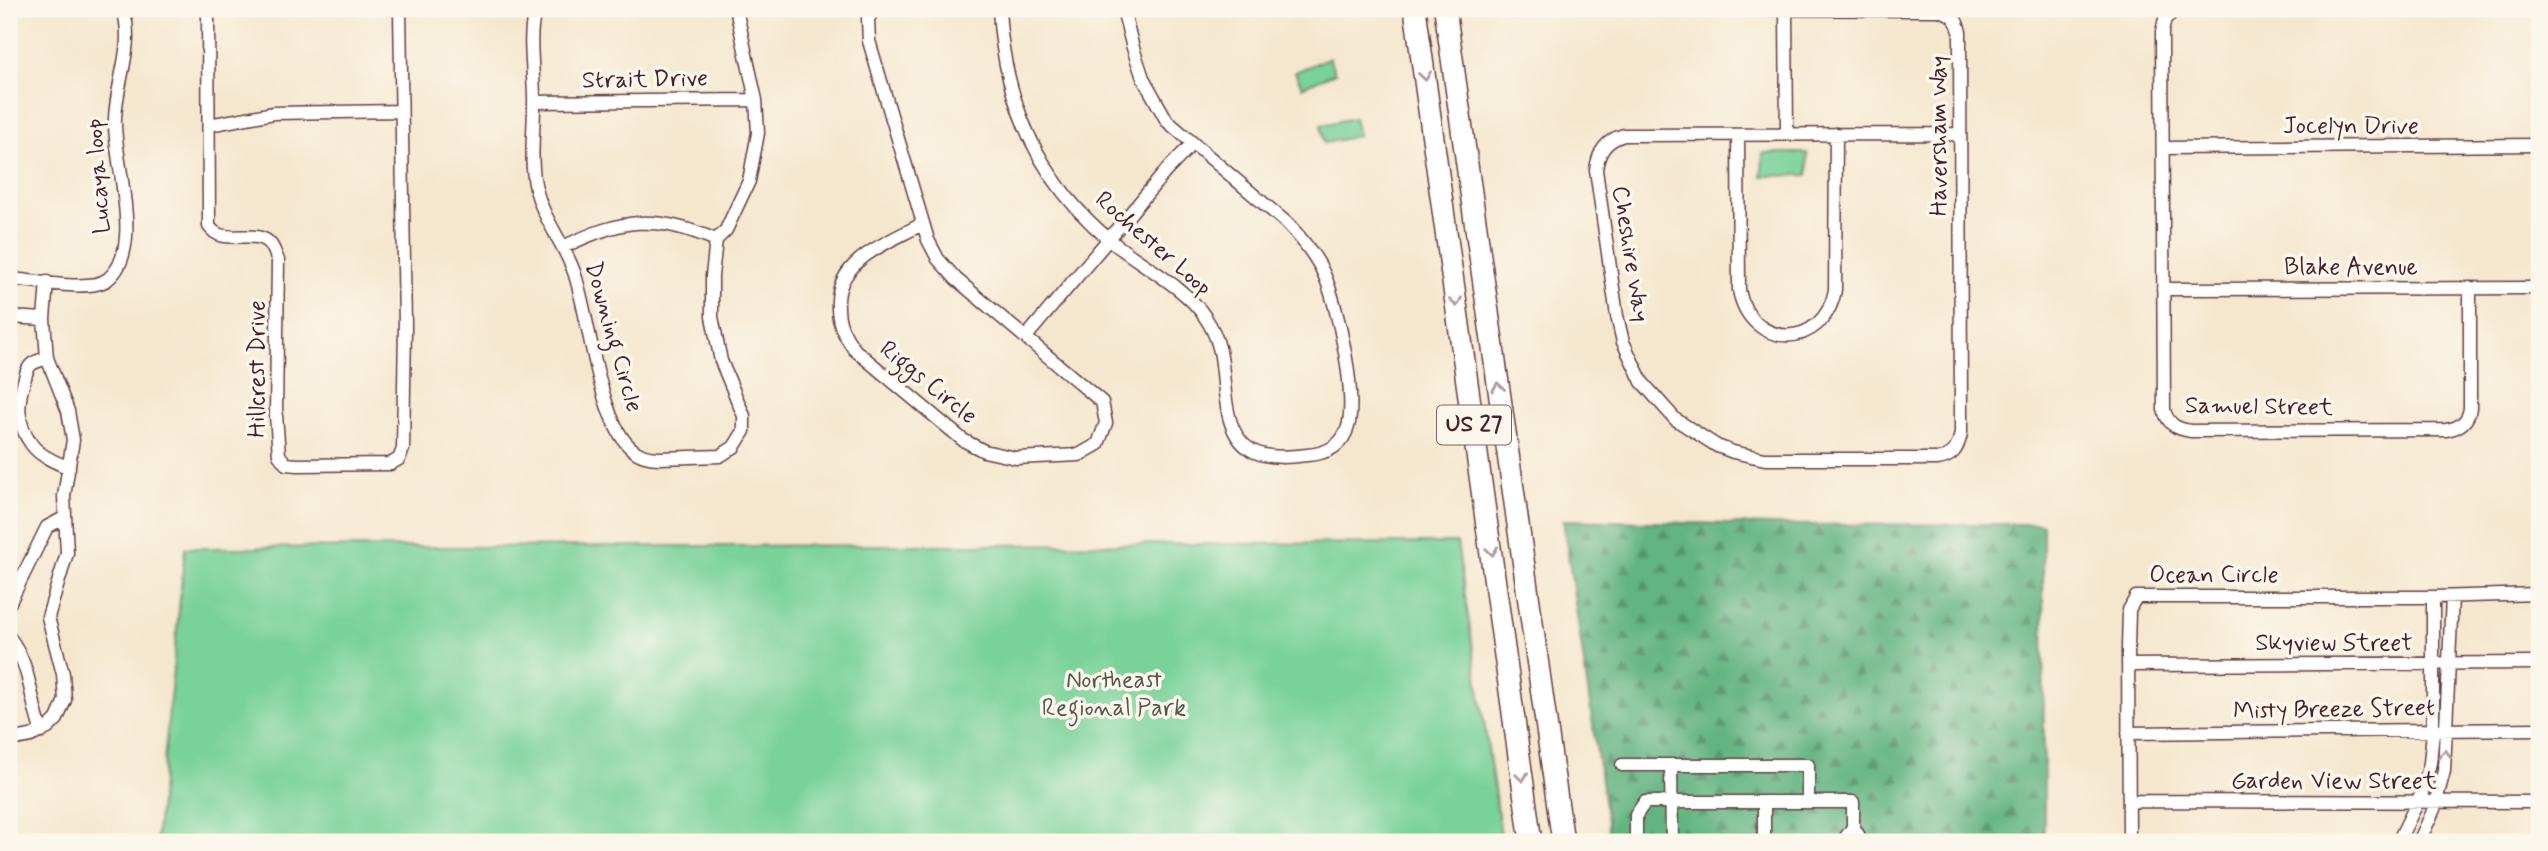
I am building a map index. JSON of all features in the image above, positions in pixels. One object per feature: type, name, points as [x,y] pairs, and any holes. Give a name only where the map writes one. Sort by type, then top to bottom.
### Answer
[{"type":"highway","name":"US 27","points":[[1415,9],[1531,842]]},
{"type":"highway","name":"US 27","points":[[1445,9],[1563,842]]},
{"type":"highway","points":[[1485,502],[1496,506],[1503,522],[1521,599],[1532,670],[1542,700]]},
{"type":"street","name":"Lucaya loop","points":[[9,279],[82,287],[96,286],[117,270],[125,236],[125,192],[115,143],[114,120],[118,83],[127,52],[128,35],[122,9]]},
{"type":"street","name":"Hillcrest Drive","points":[[208,9],[209,223],[211,230],[222,235],[262,237],[271,244],[278,260],[276,415],[279,455],[286,464],[390,464],[399,459],[404,443],[400,9]]},
{"type":"street","name":"Downing Circle","points":[[537,9],[532,26],[532,158],[535,187],[545,216],[574,272],[592,352],[623,440],[635,452],[651,458],[720,456],[734,447],[742,435],[742,410],[720,361],[712,326],[712,276],[716,240],[726,230],[752,171],[758,134],[756,100],[736,9]]},
{"type":"street","name":"Riggs Circle","points":[[874,9],[868,19],[870,41],[928,240],[947,270],[1101,402],[1107,423],[1098,444],[1079,455],[1016,458],[984,451],[963,440],[855,350],[843,335],[837,317],[838,289],[847,272],[860,258],[922,224]]},
{"type":"street","name":"Rochester Loop","points":[[999,9],[1002,49],[1014,101],[1041,158],[1058,184],[1109,240],[1188,298],[1205,316],[1219,348],[1232,426],[1244,445],[1254,452],[1282,456],[1318,454],[1329,450],[1347,431],[1351,412],[1337,310],[1323,271],[1289,225],[1167,121],[1143,78],[1123,9]]},
{"type":"street","name":"Haversham Way","points":[[1716,9],[1938,10],[1953,16],[1960,32],[1961,433],[1955,452]]},
{"type":"street","points":[[1786,9],[1787,134]]},
{"type":"street","name":"Samuel Street","points":[[2176,9],[2165,19],[2162,32],[2164,410],[2172,425],[2180,429],[2218,431],[2446,430],[2459,426],[2468,418],[2470,408],[2470,288]]},
{"type":"street","name":"Strait Drive","points":[[534,102],[756,100]]},
{"type":"street","points":[[209,125],[287,112],[401,111]]},
{"type":"street","name":"Cheshire Way","points":[[1955,452],[1947,458],[1937,459],[1780,461],[1749,457],[1717,446],[1689,430],[1663,408],[1642,382],[1628,356],[1617,316],[1596,170],[1599,155],[1609,142],[1624,135],[1959,134]]},
{"type":"street","points":[[1738,135],[1741,301],[1760,328],[1781,335],[1793,335],[1813,329],[1828,313],[1833,302],[1836,135]]},
{"type":"street","points":[[1026,337],[1166,171],[1192,144]]},
{"type":"street","name":"Jocelyn Drive","points":[[2163,148],[2539,145]]},
{"type":"street","points":[[563,247],[604,229],[641,222],[679,226],[716,240]]},
{"type":"street","points":[[9,740],[42,732],[57,719],[65,700],[63,674],[48,617],[67,553],[64,496],[73,449],[72,429],[47,358],[44,319],[47,282]]},
{"type":"street","name":"Blake Avenue","points":[[2163,289],[2539,288]]},
{"type":"street","points":[[9,317],[44,319]]},
{"type":"street","points":[[47,358],[27,369],[19,404],[21,427],[34,447],[44,456],[69,468]]},
{"type":"street","points":[[9,604],[47,527],[64,518]]},
{"type":"street","name":"Ocean Circle","points":[[2129,842],[2129,610],[2136,597],[2452,597],[2539,594]]},
{"type":"street","points":[[2398,842],[2422,793],[2430,763],[2433,731],[2433,597]]},
{"type":"street","points":[[2419,842],[2435,803],[2444,771],[2452,597]]},
{"type":"street","points":[[9,638],[29,674],[34,710],[42,732]]},
{"type":"street","name":"Skyview Street","points":[[2128,665],[2539,663]]},
{"type":"street","name":"Misty Breeze Street","points":[[2129,733],[2539,729]]},
{"type":"street","points":[[1622,765],[1808,765],[1808,802]]},
{"type":"street","points":[[1671,765],[1672,842]]},
{"type":"street","name":"Garden View Street","points":[[2129,801],[2539,802]]},
{"type":"street","points":[[1636,842],[1636,815],[1645,802],[1853,802],[1853,827],[1859,836],[1859,842]]},
{"type":"street","points":[[1764,802],[1764,842]]},
{"type":"street","points":[[1846,842],[1846,837],[1853,827]]},
{"type":"green space","points":[[1329,58],[1335,73],[1302,87],[1295,72]]},
{"type":"green space","points":[[1354,118],[1358,136],[1324,143],[1321,125]]},
{"type":"green space","points":[[1763,153],[1807,153],[1808,175],[1762,176]]},
{"type":"green space","points":[[1563,520],[1772,525],[2043,524],[2044,842],[1610,842]]},
{"type":"green space","name":"Northeast Regional Park","points":[[1457,543],[1502,842],[156,842],[185,548]]}]
